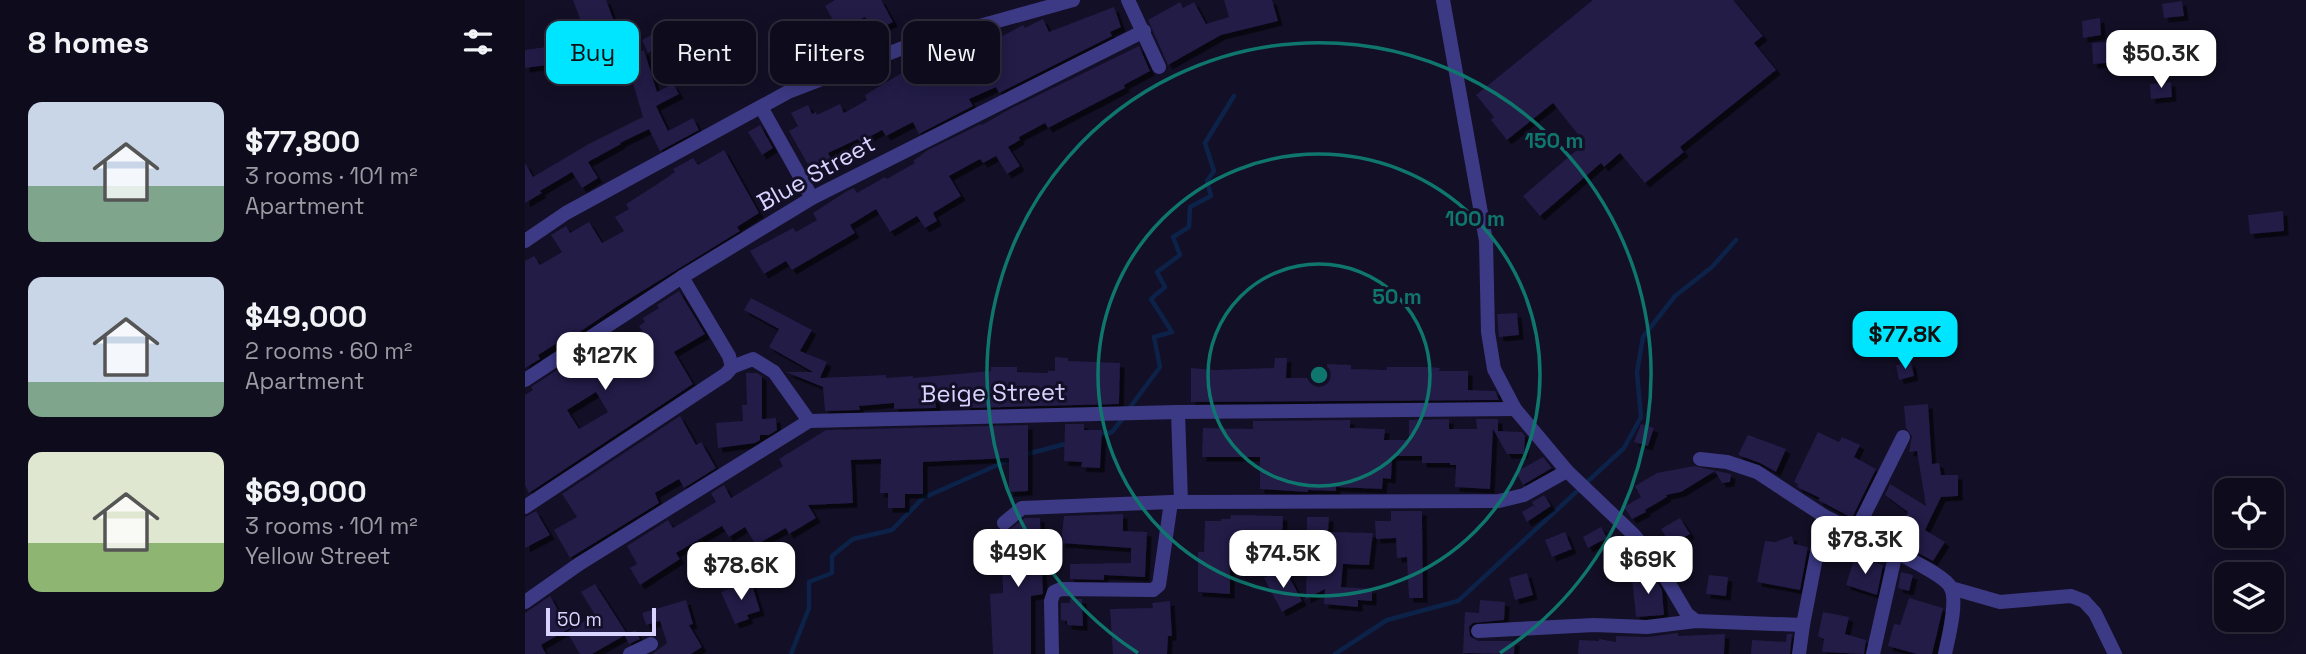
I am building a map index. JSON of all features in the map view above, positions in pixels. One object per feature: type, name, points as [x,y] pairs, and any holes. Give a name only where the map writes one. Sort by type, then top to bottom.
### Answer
[{"type":"street","points":[[525,241],[565,214],[789,92],[908,46],[1073,0]]},
{"type":"street","points":[[1128,0],[1159,67]]},
{"type":"street","points":[[1443,0],[1486,241],[1488,332],[1494,369],[1515,409],[1570,473],[1633,534],[1657,563],[1687,614],[1696,621]]},
{"type":"street","name":"Blue Street","points":[[525,380],[682,277],[812,198],[1144,31]]},
{"type":"street","points":[[761,107],[812,198]]},
{"type":"street","points":[[682,277],[729,355],[732,367]]},
{"type":"street","points":[[525,507],[726,374],[732,367],[753,359],[774,372],[809,421],[579,564],[525,602]]},
{"type":"street","name":"Beige Street","points":[[809,421],[1178,412],[1515,409]]},
{"type":"street","points":[[1052,654],[1051,601],[1054,592],[1061,589],[1157,588],[1176,502],[1178,412]]},
{"type":"street","points":[[1856,531],[1903,437]]},
{"type":"street","points":[[1700,459],[1727,462],[1757,472],[1824,516],[1896,552],[1944,580],[1951,588],[1953,598],[1945,654]]},
{"type":"street","points":[[1004,523],[1022,508],[1176,502],[1499,501],[1524,495],[1570,473]]},
{"type":"street","points":[[1799,654],[1824,516]]},
{"type":"street","points":[[1873,654],[1896,552]]},
{"type":"street","points":[[1951,588],[2000,601],[2071,596],[2084,601],[2095,613],[2115,654]]},
{"type":"street","points":[[1478,631],[1594,625],[1647,627],[1696,621],[1803,625]]},
{"type":"street","points":[[630,654],[651,644]]},
{"type":"building","points":[[573,0],[606,0],[614,21],[581,21]]},
{"type":"building","points":[[835,0],[881,0],[893,22],[889,24],[889,21],[867,21],[865,17],[858,21],[833,21],[825,6]]},
{"type":"building","points":[[1224,0],[1272,0],[1278,21],[1221,35],[1168,65],[1148,20],[1180,2],[1183,8],[1194,2],[1206,24],[1229,17]]},
{"type":"building","points":[[1593,0],[1733,0],[1763,36],[1754,43],[1776,70],[1680,147],[1684,152],[1645,183],[1620,153],[1604,167],[1601,163],[1540,216],[1523,196],[1585,143],[1553,103],[1507,140],[1491,120],[1494,117],[1476,95]]},
{"type":"building","points":[[2182,1],[2184,16],[2164,18],[2162,4]]},
{"type":"building","points":[[1114,7],[1121,27],[1110,32],[1112,36],[999,93],[996,87],[969,99],[973,106],[919,134],[913,122],[886,136],[882,130],[860,142],[858,139],[828,153],[831,158],[810,168],[789,131],[798,126],[791,113],[808,105],[812,114],[816,112],[817,115],[840,104],[844,113],[867,100],[865,95],[883,84],[889,84],[889,81],[903,72],[903,84],[1000,84],[1000,37],[1023,25],[1025,28],[1043,19],[1049,32]]},
{"type":"building","points":[[2100,18],[2101,35],[2083,38],[2082,21]]},
{"type":"building","points":[[653,34],[653,50],[648,53],[642,40]]},
{"type":"building","points":[[2116,41],[2118,62],[2093,64],[2092,43]]},
{"type":"building","points":[[1139,46],[1150,71],[1124,85],[1125,88],[1048,128],[1045,123],[1019,137],[1020,140],[1008,147],[1020,166],[1007,174],[996,156],[983,163],[980,159],[949,176],[961,196],[933,213],[937,221],[925,228],[917,216],[890,232],[876,209],[850,225],[855,233],[792,270],[786,261],[764,274],[750,251],[793,228],[796,232],[817,220],[813,213],[847,191],[854,188],[857,193],[885,177],[887,179],[915,163],[913,161],[928,150]]},
{"type":"building","points":[[546,47],[546,65],[525,68],[525,50]]},
{"type":"building","points":[[644,50],[657,92],[673,84],[679,94],[656,106],[668,131],[693,118],[699,130],[660,151],[649,129],[588,162],[598,178],[582,188],[572,172],[525,203],[525,163],[533,177],[587,145],[643,117],[633,84],[639,84],[639,52]]},
{"type":"building","points":[[2171,82],[2172,97],[2151,99],[2150,84]]},
{"type":"building","points":[[760,125],[773,148],[762,155],[748,132]]},
{"type":"building","points":[[724,150],[759,213],[737,227],[740,231],[565,342],[564,339],[538,355],[540,359],[525,368],[525,261],[534,256],[540,265],[562,252],[551,235],[566,226],[570,233],[589,222],[602,243],[624,231],[615,217],[629,209],[626,204],[675,172],[673,169],[693,158],[698,165]]},
{"type":"building","points":[[2283,211],[2284,231],[2250,234],[2248,215]]},
{"type":"building","points":[[679,291],[705,334],[674,352],[693,384],[529,493],[525,485],[525,395],[533,390],[531,387],[614,333],[628,358],[650,345],[639,326],[645,322],[643,318],[659,308],[657,305]],"holes":[[[596,392],[608,412],[579,429],[567,410]]]},
{"type":"building","points":[[751,298],[812,330],[800,351],[827,362],[820,378],[886,375],[886,378],[913,378],[991,371],[991,367],[1017,367],[1017,372],[1048,373],[1055,371],[1055,357],[1068,358],[1068,361],[1120,363],[1119,404],[966,408],[965,391],[935,394],[936,408],[894,409],[894,403],[859,406],[860,410],[825,411],[823,387],[786,372],[813,372],[769,347],[779,329],[744,310]]},
{"type":"building","points":[[1517,313],[1519,335],[1499,337],[1497,314]]},
{"type":"building","points":[[1275,358],[1287,358],[1286,378],[1309,378],[1309,370],[1327,370],[1327,364],[1351,365],[1351,369],[1429,367],[1440,368],[1439,371],[1468,371],[1468,390],[1495,391],[1499,400],[1191,402],[1191,368],[1274,368]]},
{"type":"building","points":[[1911,362],[1914,376],[1899,380],[1896,365]]},
{"type":"building","points":[[746,373],[762,376],[762,419],[776,418],[777,430],[769,435],[760,435],[760,440],[755,443],[718,448],[716,423],[743,421],[742,405],[747,405]]},
{"type":"building","points":[[1928,404],[1932,464],[1939,463],[1941,475],[1958,475],[1958,496],[1941,497],[1925,530],[1945,542],[1933,561],[1895,541],[1908,512],[1885,495],[1890,484],[1926,506],[1917,451],[1909,452],[1912,436],[1906,428],[1904,406]]},
{"type":"building","points":[[680,416],[696,445],[701,442],[716,468],[684,488],[679,479],[655,493],[659,503],[570,558],[554,530],[577,517],[562,494]]},
{"type":"building","points":[[1449,419],[1449,429],[1477,429],[1476,419],[1498,419],[1498,431],[1522,432],[1525,436],[1524,454],[1507,454],[1493,429],[1490,489],[1455,487],[1456,465],[1422,463],[1422,456],[1392,456],[1391,479],[1383,478],[1382,489],[1336,487],[1336,491],[1308,492],[1260,489],[1260,457],[1202,457],[1203,428],[1253,429],[1253,421],[1350,420],[1350,428],[1385,429],[1384,440],[1409,440],[1409,420]]},
{"type":"building","points":[[1065,424],[1084,424],[1084,430],[1102,430],[1100,468],[1081,467],[1082,462],[1064,461]]},
{"type":"building","points":[[1641,424],[1654,428],[1648,446],[1634,442]]},
{"type":"building","points":[[1028,425],[1028,491],[1009,492],[1009,458],[923,462],[923,494],[905,494],[905,508],[888,508],[888,493],[880,493],[881,459],[851,460],[853,503],[808,505],[816,518],[789,534],[786,528],[756,545],[745,527],[729,537],[722,526],[676,553],[680,559],[640,585],[630,568],[637,564],[627,546],[668,520],[673,528],[716,502],[711,493],[724,485],[731,498],[783,466],[779,459],[826,430]]},
{"type":"building","points":[[1818,432],[1839,442],[1842,437],[1860,445],[1854,457],[1876,469],[1852,518],[1818,500],[1820,498],[1799,488],[1794,482]]},
{"type":"building","points":[[1748,435],[1786,449],[1776,472],[1738,455]]},
{"type":"building","points":[[1543,457],[1552,468],[1523,485],[1516,472]]},
{"type":"building","points":[[1694,466],[1731,474],[1730,482],[1722,483],[1715,471],[1681,492],[1666,495],[1667,497],[1645,510],[1646,512],[1632,519],[1624,507],[1641,497],[1635,486],[1657,473]]},
{"type":"building","points":[[1544,495],[1551,506],[1527,522],[1522,512],[1534,505],[1532,502]]},
{"type":"building","points":[[536,511],[550,535],[525,548],[525,517]]},
{"type":"building","points":[[1391,511],[1422,511],[1423,598],[1409,598],[1407,557],[1397,558],[1396,538],[1376,539],[1375,521],[1391,521]]},
{"type":"building","points":[[1123,514],[1123,531],[1147,532],[1145,577],[1104,575],[1104,580],[1070,579],[1070,564],[1131,563],[1131,548],[1061,543],[1064,516]]},
{"type":"building","points":[[1231,515],[1283,516],[1282,544],[1230,542],[1230,594],[1198,592],[1198,552],[1204,552],[1205,521],[1230,519]]},
{"type":"building","points":[[1307,517],[1329,517],[1328,532],[1373,533],[1369,565],[1343,564],[1341,587],[1372,589],[1372,601],[1358,600],[1358,607],[1324,604],[1325,589],[1306,599],[1307,555],[1327,545],[1307,544]]},
{"type":"building","points":[[1025,518],[1040,518],[1043,594],[1031,596],[1031,654],[993,654],[990,594],[1003,593],[1002,551],[1007,551],[1006,532]]},
{"type":"building","points":[[1680,518],[1690,534],[1671,545],[1661,529]]},
{"type":"building","points":[[1601,527],[1607,538],[1588,548],[1583,537]]},
{"type":"building","points":[[1565,532],[1572,549],[1552,557],[1545,540]]},
{"type":"building","points":[[1792,536],[1794,544],[1808,547],[1800,590],[1757,582],[1765,541],[1775,542]]},
{"type":"building","points":[[1855,557],[1883,565],[1877,595],[1846,585]]},
{"type":"building","points":[[1284,567],[1302,601],[1282,612],[1264,578]]},
{"type":"building","points":[[1901,572],[1913,575],[1909,591],[1898,588]]},
{"type":"building","points":[[1527,573],[1533,595],[1515,600],[1509,578]]},
{"type":"building","points":[[1652,574],[1662,590],[1664,615],[1636,617],[1632,576]]},
{"type":"building","points":[[1709,575],[1728,577],[1726,596],[1706,594]]},
{"type":"building","points":[[751,581],[760,611],[747,615],[749,619],[735,624],[721,592]]},
{"type":"building","points":[[595,584],[627,634],[592,654],[580,654],[567,632],[595,615],[581,592]]},
{"type":"building","points":[[550,596],[572,627],[541,645],[546,654],[525,654],[525,613]]},
{"type":"building","points":[[1909,598],[1943,608],[1932,654],[1917,654],[1888,646],[1894,624],[1900,625]]},
{"type":"building","points":[[1070,599],[1082,599],[1083,626],[1067,625],[1067,621],[1061,620],[1061,603],[1070,603]]},
{"type":"building","points":[[686,600],[693,624],[689,625],[702,647],[691,654],[652,654],[667,643],[660,621],[646,625],[642,613]]},
{"type":"building","points":[[1480,600],[1505,602],[1504,620],[1473,623],[1469,627],[1470,636],[1478,641],[1515,641],[1514,654],[1463,653],[1465,612],[1479,613]]},
{"type":"building","points":[[1170,601],[1172,636],[1168,636],[1167,654],[1113,654],[1110,609],[1153,608],[1152,603]]},
{"type":"building","points":[[1823,612],[1849,617],[1845,634],[1866,640],[1864,654],[1822,652],[1824,639],[1818,636]]},
{"type":"building","points":[[635,630],[640,639],[629,644],[625,636]]},
{"type":"building","points":[[1678,633],[1678,636],[1725,634],[1724,654],[1578,654],[1579,640],[1616,642],[1616,636],[1647,637]]},
{"type":"building","points":[[1787,634],[1792,634],[1790,654],[1751,654],[1752,640],[1786,642]]},
{"type":"waterway","points":[[1128,410],[1160,367],[1154,337],[1172,332],[1151,299],[1165,287],[1157,272],[1180,255],[1173,237],[1189,227],[1190,207],[1211,196],[1207,181],[1214,171],[1205,143],[1234,96]]},
{"type":"waterway","points":[[1335,654],[1387,620],[1458,601],[1624,448],[1641,417],[1637,372],[1643,337],[1675,296],[1712,267],[1736,240]]},
{"type":"waterway","points":[[1098,436],[1112,432],[1123,418]]},
{"type":"waterway","points":[[1023,455],[1069,443]]},
{"type":"waterway","points":[[791,654],[809,608],[809,582],[832,573],[832,556],[853,539],[892,530],[923,498],[1011,459]]}]
